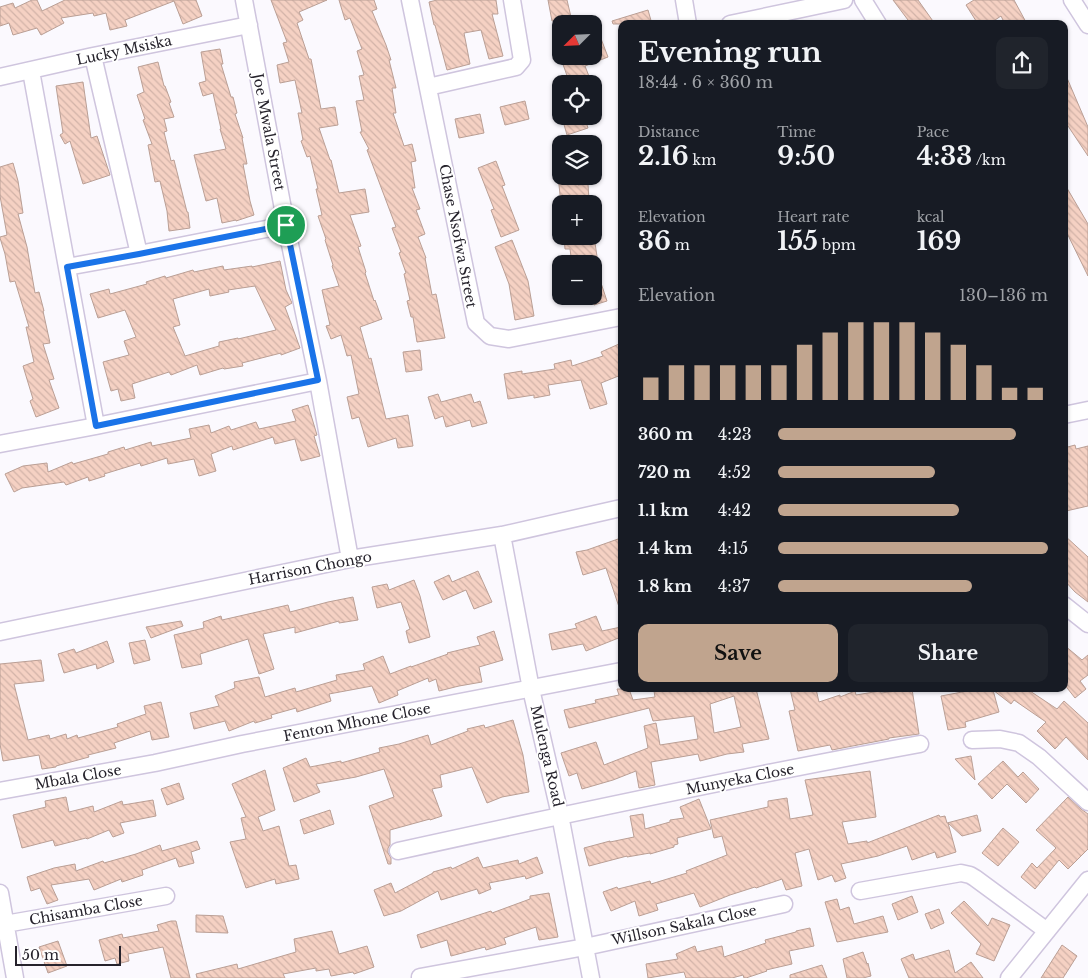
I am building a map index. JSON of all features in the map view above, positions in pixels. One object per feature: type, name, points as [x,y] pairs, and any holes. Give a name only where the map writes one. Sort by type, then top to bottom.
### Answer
[{"type":"street","name":"Joe Mwala Street","points":[[244,0],[286,225],[318,380],[350,559]]},
{"type":"street","name":"Chase Nsofwa Street","points":[[410,0],[476,323],[490,336],[509,339],[618,318]]},
{"type":"street","points":[[428,87],[516,67],[520,64],[522,60],[512,0]]},
{"type":"street","points":[[684,0],[687,20]]},
{"type":"street","points":[[749,20],[844,0]]},
{"type":"street","points":[[862,0],[875,20]]},
{"type":"street","points":[[1079,3],[1088,25]]},
{"type":"street","name":"Lucky Msiska","points":[[0,77],[249,24]]},
{"type":"street","points":[[93,56],[139,254]]},
{"type":"street","points":[[31,71],[96,426]]},
{"type":"street","points":[[67,267],[286,225]]},
{"type":"street","points":[[0,444],[318,380]]},
{"type":"street","points":[[1068,414],[1088,410]]},
{"type":"street","name":"Harrison Chongo","points":[[0,632],[350,559],[502,535],[618,509]]},
{"type":"street","name":"Mulenga Road","points":[[502,535],[531,689],[560,815],[591,978]]},
{"type":"street","points":[[1068,608],[1088,624]]},
{"type":"street","name":"Fenton Mhone Close","points":[[155,763],[242,744],[618,672]]},
{"type":"street","points":[[972,740],[1000,739],[1019,743],[1038,757],[1088,802]]},
{"type":"street","name":"Munyeka Close","points":[[398,852],[560,815],[920,744]]},
{"type":"street","name":"Mbala Close","points":[[0,791],[155,763]]},
{"type":"street","points":[[860,891],[961,873],[975,878],[1046,931]]},
{"type":"street","points":[[1010,978],[1088,880]]},
{"type":"street","points":[[0,894],[15,978]]},
{"type":"street","name":"Chisamba Close","points":[[5,924],[166,896]]},
{"type":"street","name":"Willson Sakala Close","points":[[420,977],[585,947],[784,904]]},
{"type":"building","points":[[32,0],[37,0],[42,11],[65,0],[196,0],[202,16],[183,24],[174,1],[125,20],[127,26],[110,30],[106,13],[94,16],[93,13],[61,18],[64,23],[41,35],[37,28],[13,35],[9,23],[0,26],[0,7],[13,3],[15,8]]},
{"type":"building","points":[[271,0],[327,0],[299,12],[303,20],[297,23],[309,59],[311,59],[321,109],[335,107],[338,125],[319,128],[331,160],[339,193],[365,189],[369,212],[350,215],[361,246],[358,247],[365,273],[382,319],[360,327],[369,359],[371,358],[386,419],[408,415],[413,446],[398,448],[396,438],[368,447],[359,417],[352,419],[347,397],[359,394],[351,355],[347,356],[341,335],[331,339],[326,326],[330,325],[322,290],[339,286],[318,216],[322,215],[310,156],[307,157],[301,141],[303,140],[298,113],[302,113],[295,80],[280,83],[277,65],[289,62],[283,43],[287,42]]},
{"type":"building","points":[[339,0],[374,0],[377,9],[372,11],[391,60],[389,60],[396,88],[392,88],[396,113],[393,113],[404,146],[412,144],[416,161],[411,162],[415,188],[412,188],[420,209],[416,210],[425,234],[418,237],[426,258],[432,295],[436,294],[445,338],[417,342],[413,317],[411,317],[407,301],[410,300],[404,274],[406,273],[392,228],[396,227],[367,150],[369,149],[360,132],[362,132],[356,101],[364,100],[359,76],[364,75],[357,51],[362,49],[350,18],[345,20]]},
{"type":"building","points":[[437,0],[496,0],[498,14],[492,14],[503,56],[489,59],[481,30],[464,33],[470,64],[447,70],[429,2]]},
{"type":"building","points":[[548,0],[567,0],[571,15],[552,15],[552,21]]},
{"type":"building","points":[[893,0],[918,0],[932,20],[908,20]]},
{"type":"building","points":[[974,0],[1014,0],[1025,20],[1003,20],[1001,16],[995,20],[975,20],[966,5]]},
{"type":"building","points":[[648,10],[651,20],[618,20],[618,24],[613,24],[612,21]]},
{"type":"building","points":[[602,41],[608,57],[602,59]]},
{"type":"building","points":[[220,49],[223,64],[221,64],[231,97],[233,97],[237,113],[235,114],[243,138],[247,164],[243,164],[254,215],[222,223],[217,198],[206,201],[194,155],[226,149],[213,93],[203,96],[199,83],[206,81],[201,52]]},
{"type":"building","points":[[158,62],[174,117],[164,119],[167,131],[164,132],[171,161],[174,160],[188,212],[190,228],[169,231],[167,211],[160,181],[155,182],[148,145],[152,144],[143,120],[145,119],[137,95],[144,92],[138,67]]},
{"type":"building","points":[[563,65],[588,65],[585,66],[588,75],[567,75]]},
{"type":"building","points":[[1068,80],[1088,127],[1088,156],[1068,126]]},
{"type":"building","points":[[83,82],[91,138],[97,136],[110,175],[83,184],[70,141],[65,144],[60,135],[63,133],[56,86]]},
{"type":"building","points":[[525,101],[529,119],[505,125],[500,107]]},
{"type":"building","points":[[480,114],[484,133],[459,138],[455,119]]},
{"type":"building","points":[[564,125],[587,125],[588,128],[567,135]]},
{"type":"building","points":[[496,161],[505,185],[502,186],[519,230],[501,237],[491,210],[494,209],[478,168]]},
{"type":"building","points":[[13,163],[23,213],[18,214],[27,247],[35,293],[39,292],[50,343],[43,344],[54,379],[49,380],[59,408],[36,417],[30,401],[33,399],[23,366],[34,362],[26,327],[29,327],[15,281],[10,282],[0,238],[7,235],[0,196],[0,167]]},
{"type":"building","points":[[559,185],[588,185],[589,195],[560,195]]},
{"type":"building","points":[[1068,190],[1088,224],[1088,276],[1068,235]]},
{"type":"building","points":[[512,240],[528,281],[534,316],[515,320],[509,284],[495,247]]},
{"type":"building","points":[[565,245],[595,245],[597,255],[571,255],[570,249],[565,249]]},
{"type":"building","points":[[280,261],[286,290],[292,303],[285,307],[300,348],[281,355],[281,353],[242,363],[243,366],[223,368],[200,375],[197,365],[171,375],[169,372],[132,384],[135,398],[121,401],[118,389],[111,391],[103,362],[129,355],[124,341],[136,337],[125,310],[98,318],[90,294],[109,289],[110,294],[147,284],[146,282],[165,276],[166,278],[193,270],[194,272],[223,266],[224,270]],"holes":[[[255,286],[276,330],[219,342],[219,346],[185,356],[173,327],[180,325],[173,299],[209,289],[210,296],[229,292],[228,290]]]},
{"type":"building","points":[[602,286],[607,301],[602,303]]},
{"type":"building","points":[[618,344],[618,376],[601,383],[607,404],[590,409],[581,380],[548,385],[550,395],[534,398],[534,395],[508,399],[504,374],[522,371],[522,374],[555,369],[554,364],[571,360],[572,366],[603,356],[601,352]]},
{"type":"building","points":[[420,350],[422,370],[406,372],[403,352]]},
{"type":"building","points":[[438,394],[441,402],[471,394],[474,403],[480,401],[487,423],[472,427],[470,420],[446,427],[443,416],[435,419],[428,397]]},
{"type":"building","points":[[308,405],[317,435],[314,436],[320,456],[301,461],[295,439],[275,444],[273,437],[233,450],[232,446],[211,454],[216,471],[199,476],[194,459],[168,464],[167,458],[141,466],[140,463],[104,474],[105,476],[89,481],[88,477],[66,485],[64,482],[22,488],[14,492],[5,474],[23,466],[47,463],[48,472],[72,462],[73,464],[108,454],[108,452],[124,447],[125,450],[151,442],[152,446],[191,438],[189,429],[209,425],[211,433],[229,426],[231,430],[256,422],[259,429],[296,421],[292,410]]},
{"type":"building","points":[[1075,445],[1076,449],[1088,446],[1088,506],[1068,511],[1068,447]]},
{"type":"building","points":[[618,539],[618,604],[606,568],[583,575],[576,552]]},
{"type":"building","points":[[1068,539],[1088,557],[1088,602],[1068,584]]},
{"type":"building","points":[[478,571],[492,602],[474,609],[466,590],[443,600],[434,582],[449,575],[452,582]]},
{"type":"building","points":[[414,580],[430,637],[409,643],[406,631],[410,629],[401,602],[377,608],[372,587],[387,584],[389,590]]},
{"type":"building","points":[[353,597],[358,620],[339,623],[339,621],[295,633],[295,627],[263,634],[274,669],[259,674],[248,639],[200,654],[202,664],[182,668],[174,635],[204,628],[203,622],[221,616],[222,620],[288,605],[290,612]]},
{"type":"building","points":[[596,616],[602,631],[618,628],[618,638],[586,651],[583,644],[552,650],[549,634],[577,628],[575,624]]},
{"type":"building","points":[[181,621],[183,626],[151,638],[146,627]]},
{"type":"building","points":[[494,631],[503,660],[479,667],[482,682],[439,691],[436,679],[429,682],[428,678],[397,691],[398,695],[379,703],[372,686],[329,694],[331,701],[297,712],[296,708],[271,715],[272,718],[255,723],[254,721],[229,731],[225,721],[194,729],[190,713],[219,706],[215,696],[235,688],[234,682],[259,677],[265,697],[295,688],[296,692],[337,680],[336,675],[365,670],[363,664],[383,656],[390,674],[447,653],[480,645],[477,637]]},
{"type":"building","points":[[145,640],[150,660],[134,664],[129,643]]},
{"type":"building","points":[[107,641],[114,662],[97,669],[96,664],[64,673],[58,654],[74,649],[76,653]]},
{"type":"building","points":[[1068,648],[1082,660],[1088,655],[1088,675],[1080,681],[1086,689],[1075,698],[1068,689]]},
{"type":"building","points":[[41,660],[44,681],[14,684],[28,740],[49,735],[50,739],[66,734],[67,739],[77,735],[78,738],[118,727],[117,724],[146,714],[144,706],[161,702],[169,737],[152,740],[150,731],[114,743],[116,748],[88,755],[89,757],[56,767],[42,769],[39,755],[3,761],[0,744],[0,664]]},
{"type":"building","points":[[618,692],[630,692],[633,700],[655,697],[654,692],[757,692],[769,739],[742,744],[744,752],[700,761],[698,754],[651,762],[655,785],[639,788],[636,771],[582,789],[577,773],[569,776],[561,753],[596,742],[604,765],[648,748],[644,726],[656,723],[660,745],[698,739],[694,716],[653,721],[649,708],[569,728],[564,710],[596,703],[595,700],[619,695]],"holes":[[[734,696],[741,727],[714,733],[710,704]]]},
{"type":"building","points":[[791,692],[817,692],[819,702],[852,692],[855,692],[856,695],[874,692],[912,692],[919,734],[832,750],[830,745],[798,751],[789,711],[795,710]]},
{"type":"building","points":[[962,692],[994,692],[999,712],[965,722],[966,727],[948,730],[941,696]]},
{"type":"building","points":[[996,692],[1032,692],[1057,709],[1064,701],[1088,723],[1088,760],[1066,737],[1055,749],[1037,731],[1046,722],[1014,700],[1011,704]]},
{"type":"building","points":[[513,720],[523,755],[529,792],[502,797],[487,803],[472,767],[440,775],[442,787],[432,789],[442,816],[390,830],[388,853],[391,858],[391,864],[388,864],[369,806],[394,797],[384,769],[356,777],[316,784],[320,792],[294,802],[283,768],[306,758],[310,767],[341,761],[341,763],[380,752],[379,748],[428,735],[431,745],[468,731],[467,729],[484,725],[485,728]]},
{"type":"building","points":[[971,756],[975,780],[955,759]]},
{"type":"building","points":[[1003,761],[1018,777],[1023,772],[1039,789],[1026,803],[1007,784],[992,799],[978,784]]},
{"type":"building","points":[[265,770],[275,810],[258,817],[263,831],[279,826],[289,866],[296,865],[299,879],[276,884],[275,879],[246,888],[230,842],[246,839],[241,818],[246,817],[232,784]]},
{"type":"building","points":[[870,771],[876,817],[842,822],[848,844],[867,841],[867,843],[939,815],[940,817],[945,816],[947,823],[977,815],[981,831],[962,836],[948,823],[956,852],[937,858],[935,852],[912,860],[907,846],[878,856],[841,864],[846,878],[835,882],[832,875],[818,880],[809,849],[795,853],[802,886],[786,890],[782,879],[730,895],[700,907],[694,893],[656,904],[658,910],[639,916],[635,901],[611,911],[603,892],[617,887],[618,889],[650,881],[651,884],[687,873],[686,871],[727,855],[722,836],[714,838],[710,820],[768,807],[768,801],[787,798],[790,819],[813,815],[805,780]]},
{"type":"building","points":[[179,783],[184,799],[167,805],[161,789]]},
{"type":"building","points":[[66,797],[69,812],[93,806],[94,812],[122,801],[123,805],[153,800],[156,816],[120,823],[124,833],[113,837],[109,830],[87,839],[55,846],[53,840],[22,848],[13,815],[46,807],[45,801]]},
{"type":"building","points":[[1068,797],[1088,814],[1088,849],[1068,869],[1059,860],[1035,889],[1021,877],[1032,863],[1037,868],[1056,848],[1036,830]]},
{"type":"building","points":[[699,799],[711,829],[677,838],[678,844],[674,845],[674,847],[650,854],[627,856],[589,866],[584,848],[634,837],[630,816],[643,814],[645,829],[670,822],[670,820],[684,818],[680,807]]},
{"type":"building","points":[[330,810],[334,824],[304,834],[300,820]]},
{"type":"building","points":[[1003,828],[1019,842],[998,866],[982,853]]},
{"type":"building","points":[[197,841],[200,849],[191,852],[194,863],[179,867],[176,858],[142,870],[143,875],[122,882],[121,879],[94,890],[89,879],[51,885],[58,900],[47,904],[40,888],[31,891],[27,877],[54,868],[75,864],[76,871],[103,861],[104,863],[160,845],[162,851]]},
{"type":"building","points":[[478,857],[483,868],[518,860],[519,864],[537,857],[543,873],[526,879],[525,876],[489,883],[491,889],[479,894],[477,889],[441,900],[438,891],[401,911],[384,916],[374,890],[391,883],[395,893],[433,872],[451,867],[452,869]]},
{"type":"building","points":[[549,893],[558,937],[539,940],[536,927],[504,938],[506,944],[486,950],[485,947],[451,956],[447,940],[421,948],[417,935],[491,911],[492,913],[530,899],[530,896]]},
{"type":"building","points":[[912,896],[918,912],[898,920],[892,904]]},
{"type":"building","points":[[837,899],[840,910],[849,907],[854,924],[883,916],[888,932],[837,942],[825,902]]},
{"type":"building","points":[[964,901],[988,926],[992,918],[1010,925],[994,961],[976,954],[981,944],[951,913]]},
{"type":"building","points":[[939,909],[944,923],[931,929],[925,914]]},
{"type":"building","points":[[196,915],[223,916],[228,933],[196,932]]},
{"type":"building","points":[[176,921],[190,978],[171,978],[163,947],[128,954],[129,961],[117,964],[115,958],[105,961],[99,940],[122,934],[123,938],[159,931],[157,925]]},
{"type":"building","points":[[810,928],[814,946],[789,951],[792,964],[766,970],[746,978],[743,975],[732,978],[686,978],[684,972],[648,978],[646,964],[678,959],[676,954],[695,946],[697,952],[722,946],[724,957],[766,943],[765,940]]},
{"type":"building","points":[[332,931],[339,954],[367,946],[374,967],[354,974],[353,972],[331,976],[329,969],[316,971],[316,968],[283,974],[285,978],[197,978],[196,974],[237,964],[238,969],[296,952],[294,939]]},
{"type":"building","points":[[58,941],[67,966],[48,973],[39,947]]},
{"type":"building","points":[[1062,945],[1077,956],[1063,978],[1041,978]]},
{"type":"building","points":[[949,950],[955,973],[971,962],[983,978],[909,978],[901,959],[913,954],[915,960]]},
{"type":"building","points":[[863,952],[871,976],[847,978],[843,959]]},
{"type":"building","points":[[822,965],[827,978],[790,978],[790,975]]},
{"type":"route","points":[[286,225],[318,380],[96,426],[67,267],[286,225]]}]
